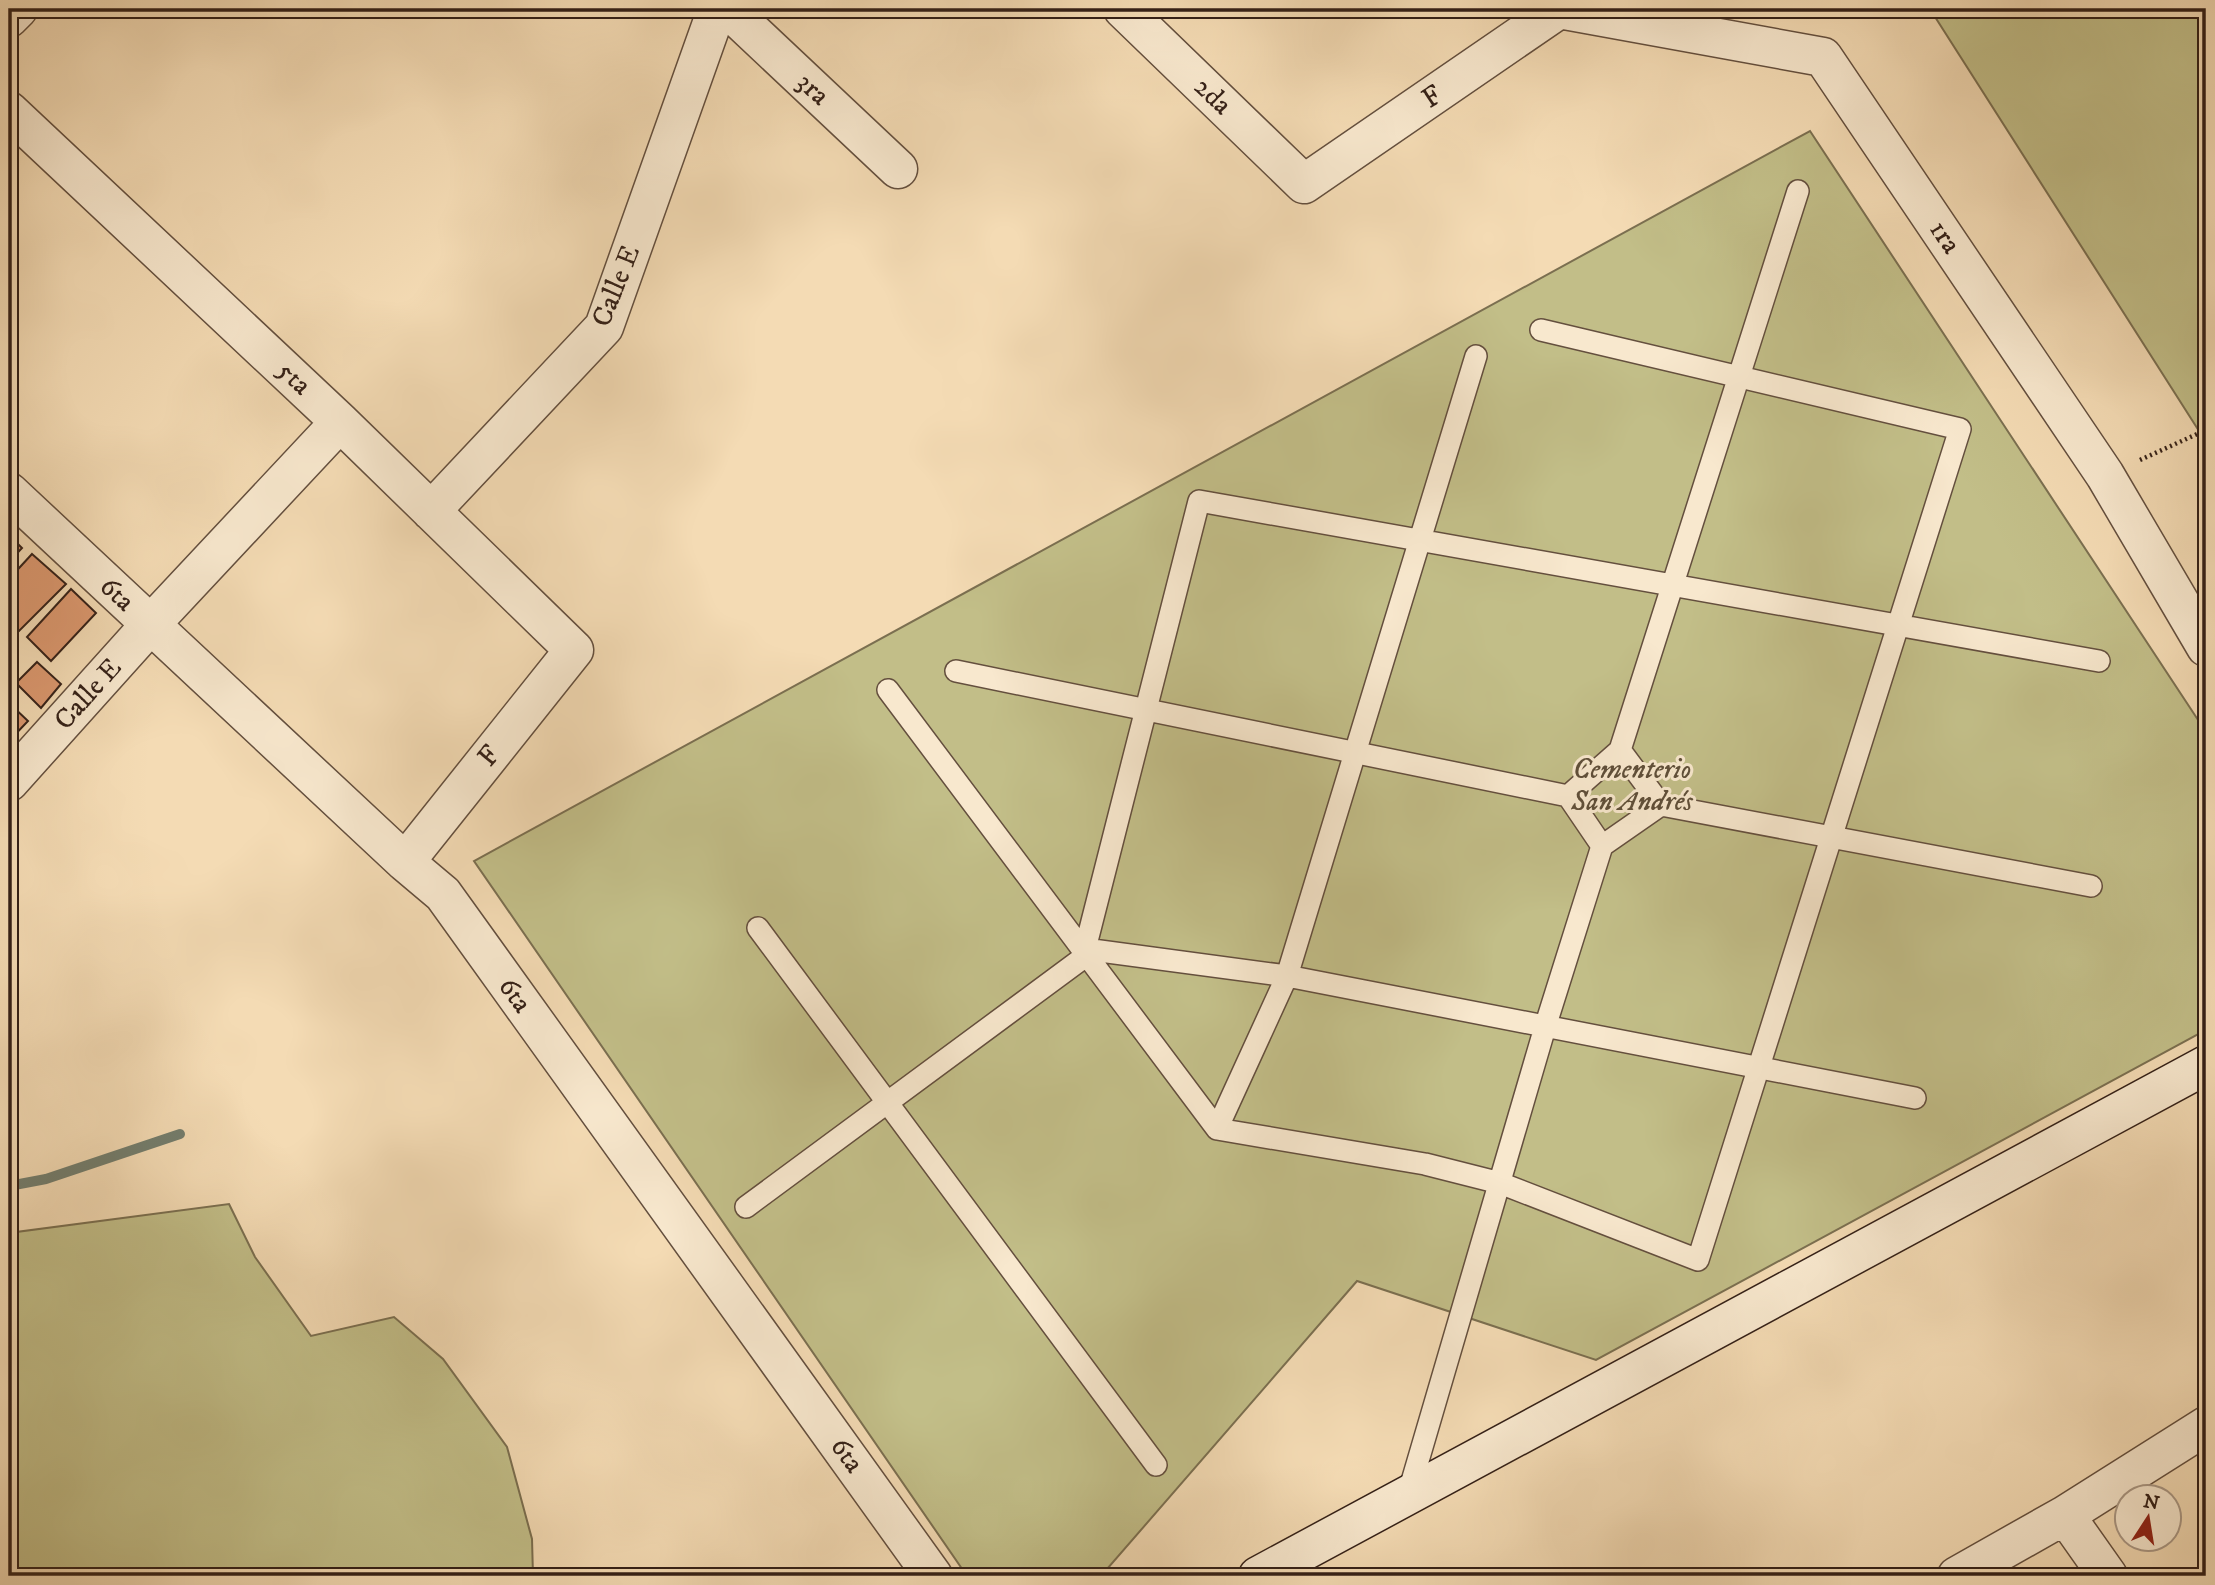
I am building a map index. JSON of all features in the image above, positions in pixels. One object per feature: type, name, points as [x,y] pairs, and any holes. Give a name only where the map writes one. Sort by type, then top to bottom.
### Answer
[{"type":"street","points":[[9,18],[18,9]]},
{"type":"street","name":"Calle E","points":[[431,511],[604,327],[717,9]]},
{"type":"street","name":"3ra","points":[[728,9],[898,169]]},
{"type":"street","name":"2da","points":[[1123,9],[1304,184]]},
{"type":"street","name":"F","points":[[1304,184],[1559,9]]},
{"type":"street","name":"1ra","points":[[1559,9],[1823,57],[2105,475],[2206,647]]},
{"type":"street","name":"5ta","points":[[9,111],[340,422],[574,650]]},
{"type":"street","name":"Calle E","points":[[9,782],[150,625],[340,422]]},
{"type":"street","name":"6ta","points":[[9,492],[405,862],[443,894],[933,1576]]},
{"type":"street","name":"F","points":[[405,862],[574,650]]},
{"type":"street","points":[[1258,1576],[2206,1065]]},
{"type":"street","points":[[1957,1576],[2065,1516],[2206,1426]]},
{"type":"street","points":[[2065,1516],[2108,1576]]},
{"type":"lane","points":[[1568,796],[1620,750],[1798,191]]},
{"type":"lane","points":[[888,690],[1217,1129],[1425,1164],[1500,1183],[1698,1260],[1960,429],[1541,330]]},
{"type":"lane","points":[[1217,1129],[1287,976],[1476,356]]},
{"type":"lane","points":[[1915,1098],[1546,1024],[1287,976],[1085,949],[1144,709],[1199,502],[2099,661]]},
{"type":"lane","points":[[956,671],[1568,796],[1602,846]]},
{"type":"lane","points":[[1620,750],[1661,805],[2091,886]]},
{"type":"lane","points":[[1408,1495],[1546,1024],[1602,846],[1661,805]]},
{"type":"lane","points":[[758,928],[1156,1465]]},
{"type":"lane","points":[[746,1207],[1087,955]]},
{"type":"path","points":[[2105,475],[2206,430]]},
{"type":"green space","points":[[1930,9],[2206,9],[2206,442]]},
{"type":"green space","name":"Cementerio San Andrés","points":[[1810,131],[2206,732],[2206,1030],[1596,1360],[1357,1281],[1101,1576],[967,1576],[474,861]]},
{"type":"green space","points":[[229,1204],[255,1257],[311,1336],[394,1317],[443,1359],[507,1447],[532,1539],[533,1576],[9,1576],[9,1233]]},
{"type":"building","points":[[9,535],[22,548],[9,562]]},
{"type":"building","points":[[32,554],[66,584],[15,635],[9,630],[9,579]]},
{"type":"building","points":[[71,589],[96,613],[51,661],[27,637]]},
{"type":"building","points":[[37,662],[61,684],[41,708],[16,683]]},
{"type":"building","points":[[9,703],[28,721],[9,741]]},
{"type":"waterway","points":[[9,1186],[46,1179],[180,1134]]}]
